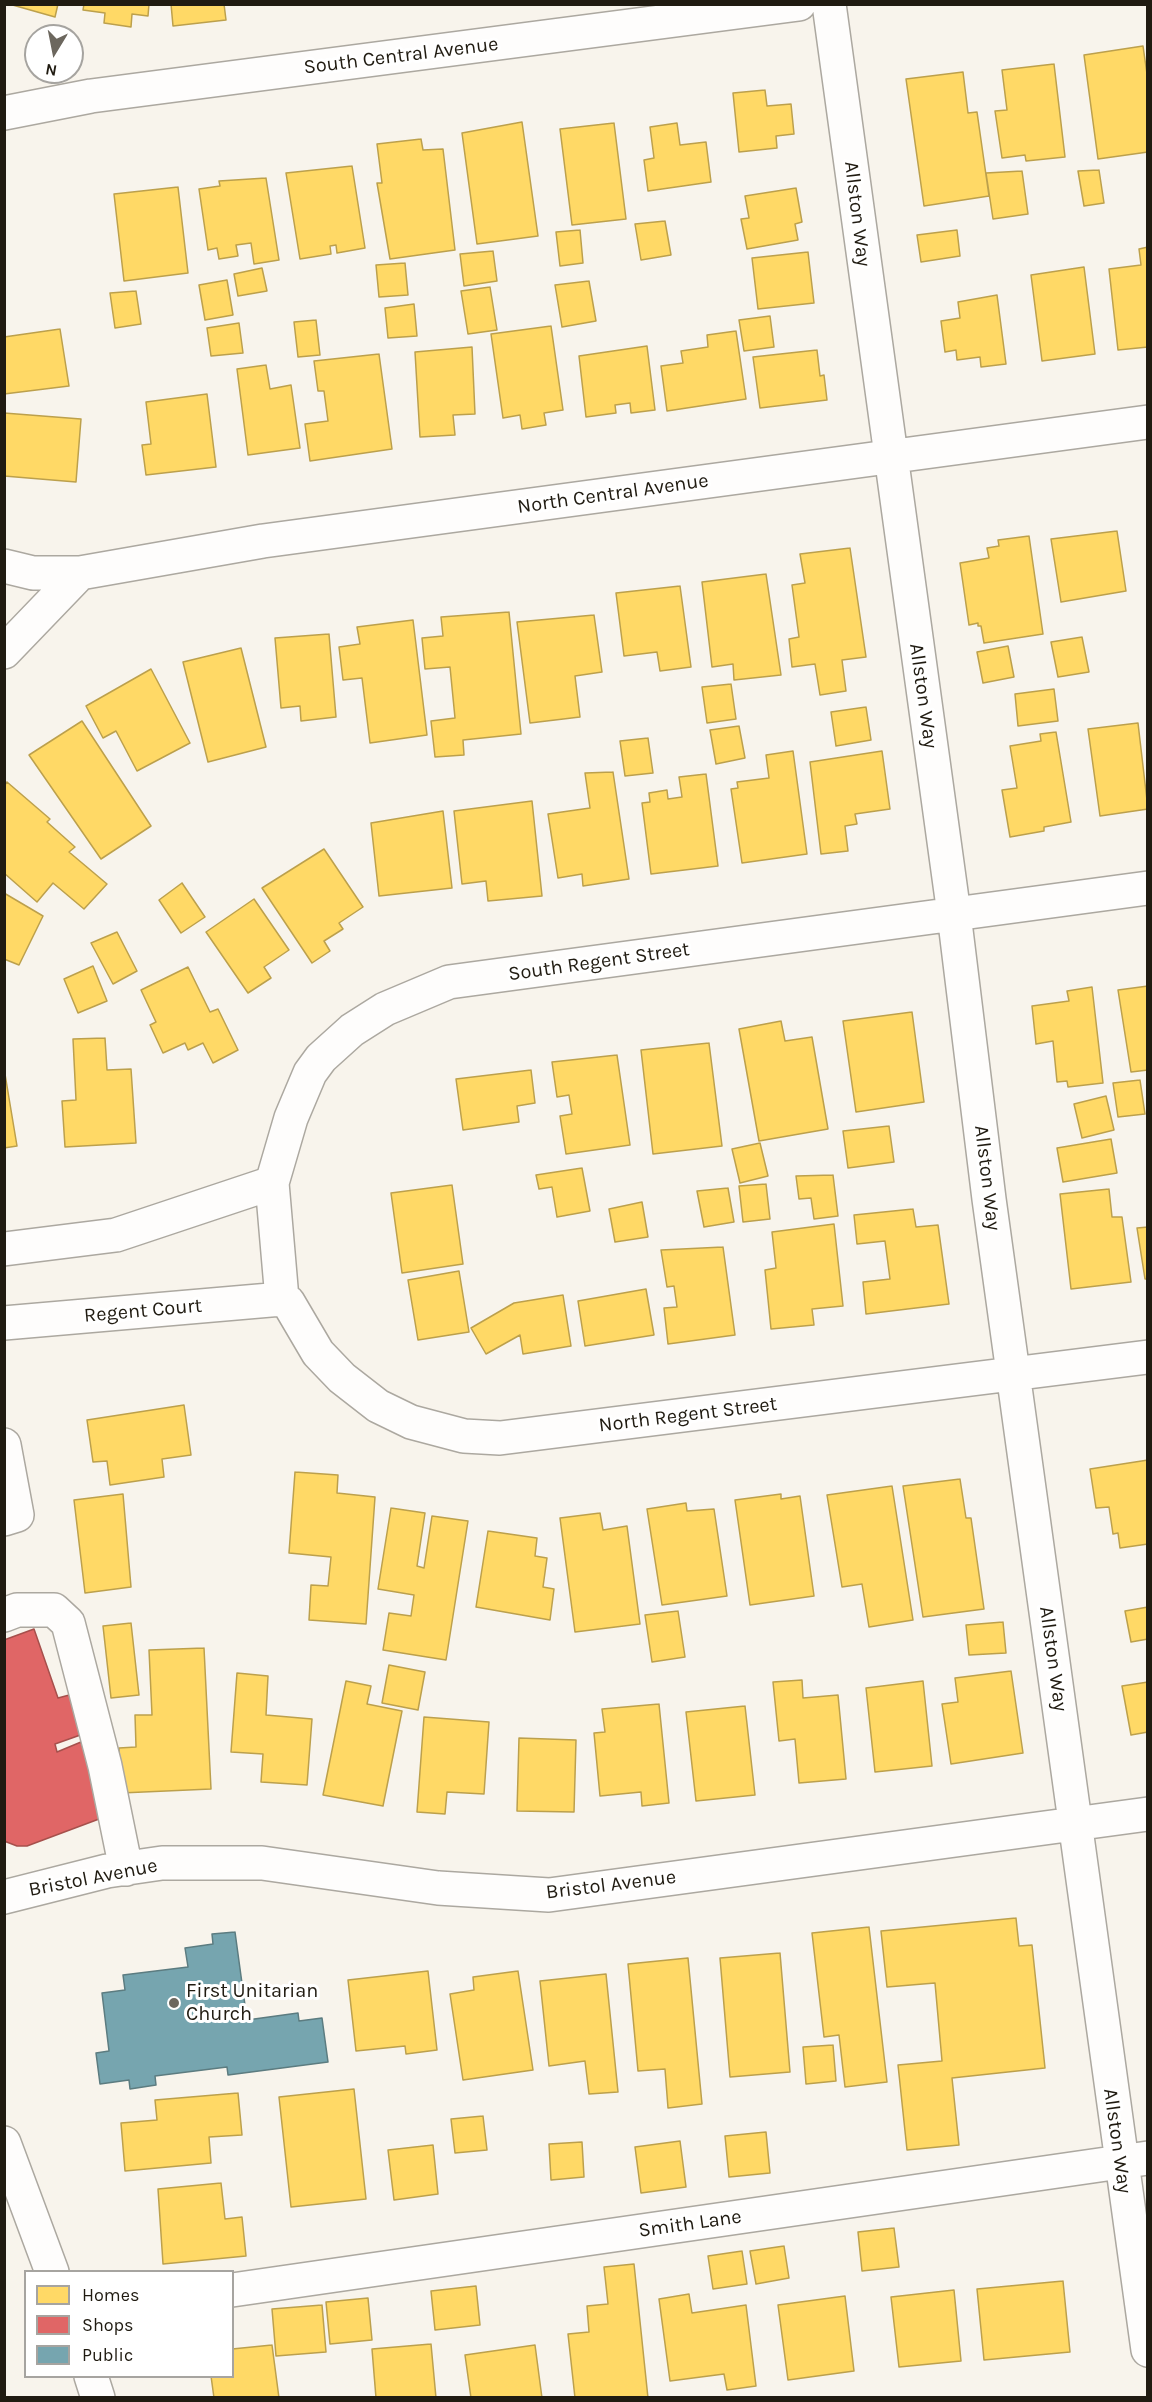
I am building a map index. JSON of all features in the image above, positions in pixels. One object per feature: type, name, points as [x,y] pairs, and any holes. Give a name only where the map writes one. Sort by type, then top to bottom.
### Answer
[{"type":"street","name":"South Central Avenue","points":[[4,113],[103,95],[799,4]]},
{"type":"street","name":"Allston Way","points":[[829,4],[1076,1824],[1134,2160],[1148,2350]]},
{"type":"street","name":"North Central Avenue","points":[[4,566],[33,573],[80,573],[263,541],[1148,422]]},
{"type":"street","points":[[4,652],[80,573]]},
{"type":"street","name":"South Regent Street","points":[[282,1299],[272,1183],[291,1118],[310,1073],[321,1058],[352,1030],[385,1009],[418,993],[449,982],[1148,888]]},
{"type":"street","points":[[4,1249],[116,1235],[272,1183]]},
{"type":"street","name":"North Regent Street","points":[[282,1299],[288,1302],[318,1353],[342,1378],[378,1406],[411,1422],[464,1436],[500,1438],[1148,1357]]},
{"type":"street","name":"Regent Court","points":[[4,1323],[282,1299]]},
{"type":"street","points":[[4,1445],[17,1515],[4,1519]]},
{"type":"street","points":[[4,1616],[17,1610],[54,1610],[68,1623],[105,1766],[126,1869]]},
{"type":"street","name":"Bristol Avenue","points":[[4,1897],[162,1863],[262,1863],[438,1888],[549,1895],[1148,1814]]},
{"type":"street","points":[[4,2143],[52,2270]]},
{"type":"street","name":"Smith Lane","points":[[234,2290],[1134,2160]]},
{"type":"street","points":[[92,2378],[98,2397]]},
{"type":"building: Homes","points":[[9,4],[58,4],[55,17]]},
{"type":"building: Homes","points":[[84,4],[149,4],[148,16],[132,14],[131,27],[104,23],[105,13],[83,10]]},
{"type":"building: Homes","points":[[171,4],[224,4],[226,20],[173,26]]},
{"type":"building: Homes","points":[[1143,46],[1148,81],[1148,152],[1098,159],[1084,55]]},
{"type":"building: Homes","points":[[1054,64],[1065,157],[1026,161],[1025,155],[1002,158],[995,111],[1007,110],[1002,70]]},
{"type":"building: Homes","points":[[963,72],[968,113],[977,112],[989,196],[924,206],[906,79]]},
{"type":"building: Homes","points":[[765,90],[767,106],[791,104],[794,134],[776,136],[777,148],[739,152],[733,93]]},
{"type":"building: Homes","points":[[522,122],[538,236],[477,244],[462,133]]},
{"type":"building: Homes","points":[[614,123],[626,219],[572,225],[560,129]]},
{"type":"building: Homes","points":[[677,123],[680,145],[706,142],[711,182],[648,191],[644,160],[654,158],[650,127]]},
{"type":"building: Homes","points":[[421,139],[423,150],[443,149],[455,250],[390,259],[377,183],[382,183],[377,144]]},
{"type":"building: Homes","points":[[352,166],[365,248],[337,253],[336,245],[330,246],[331,254],[300,259],[286,173]]},
{"type":"building: Homes","points":[[1099,170],[1104,203],[1084,206],[1078,171]]},
{"type":"building: Homes","points":[[1022,171],[1028,214],[993,219],[986,173]]},
{"type":"building: Homes","points":[[266,178],[279,260],[254,264],[251,243],[236,245],[238,256],[219,259],[217,248],[208,250],[199,189],[220,186],[219,181]]},
{"type":"building: Homes","points":[[178,187],[188,273],[124,281],[114,194]]},
{"type":"building: Homes","points":[[796,188],[802,222],[795,224],[798,240],[747,249],[741,219],[749,218],[745,196]]},
{"type":"building: Homes","points":[[665,221],[671,255],[641,260],[635,224]]},
{"type":"building: Homes","points":[[580,230],[583,263],[560,266],[556,232]]},
{"type":"building: Homes","points":[[957,230],[960,256],[921,262],[917,235]]},
{"type":"building: Homes","points":[[1148,247],[1148,347],[1118,350],[1109,269],[1141,265],[1139,249]]},
{"type":"building: Homes","points":[[493,251],[497,281],[464,286],[460,254]]},
{"type":"building: Homes","points":[[808,252],[814,303],[758,309],[752,258]]},
{"type":"building: Homes","points":[[405,263],[408,295],[379,297],[376,265]]},
{"type":"building: Homes","points":[[1084,267],[1095,354],[1042,361],[1031,275]]},
{"type":"building: Homes","points":[[262,268],[267,291],[238,296],[234,274]]},
{"type":"building: Homes","points":[[227,280],[233,315],[205,320],[199,285]]},
{"type":"building: Homes","points":[[589,281],[596,321],[562,327],[555,285]]},
{"type":"building: Homes","points":[[490,287],[497,330],[468,334],[461,291]]},
{"type":"building: Homes","points":[[136,291],[141,324],[115,328],[110,293]]},
{"type":"building: Homes","points":[[997,295],[1006,364],[981,367],[980,357],[957,360],[956,350],[945,352],[941,321],[960,318],[958,302]]},
{"type":"building: Homes","points":[[414,304],[417,336],[388,338],[385,308]]},
{"type":"building: Homes","points":[[770,316],[774,347],[744,351],[739,320]]},
{"type":"building: Homes","points":[[316,320],[320,355],[298,357],[294,322]]},
{"type":"building: Homes","points":[[239,323],[243,353],[211,356],[207,328]]},
{"type":"building: Homes","points":[[551,326],[563,410],[544,413],[546,425],[522,429],[520,415],[503,418],[491,334]]},
{"type":"building: Homes","points":[[60,329],[69,386],[4,394],[4,337]]},
{"type":"building: Homes","points":[[736,331],[746,399],[667,411],[661,366],[683,363],[681,351],[708,347],[707,335]]},
{"type":"building: Homes","points":[[647,346],[655,410],[631,413],[630,403],[615,405],[616,413],[586,417],[579,356]]},
{"type":"building: Homes","points":[[472,347],[475,414],[453,415],[455,435],[420,437],[415,352]]},
{"type":"building: Homes","points":[[817,350],[820,376],[824,375],[827,400],[760,408],[753,357]]},
{"type":"building: Homes","points":[[379,354],[392,449],[310,461],[305,424],[328,421],[324,391],[318,391],[314,361]]},
{"type":"building: Homes","points":[[266,365],[270,389],[291,385],[300,448],[248,455],[237,369]]},
{"type":"building: Homes","points":[[207,394],[216,467],[146,475],[142,445],[151,444],[146,402]]},
{"type":"building: Homes","points":[[4,413],[81,419],[76,482],[4,476]]},
{"type":"building: Homes","points":[[1117,531],[1126,591],[1061,602],[1051,539]]},
{"type":"building: Homes","points":[[1029,536],[1043,634],[984,643],[981,626],[978,626],[978,623],[969,625],[960,563],[989,558],[987,548],[999,546],[998,540]]},
{"type":"building: Homes","points":[[850,548],[866,657],[842,660],[846,691],[820,695],[815,664],[792,667],[789,639],[799,637],[792,585],[805,583],[800,554]]},
{"type":"building: Homes","points":[[766,574],[781,675],[734,680],[733,664],[712,667],[702,582]]},
{"type":"building: Homes","points":[[680,586],[691,667],[660,671],[657,652],[624,656],[616,593]]},
{"type":"building: Homes","points":[[509,612],[521,734],[463,740],[464,755],[435,757],[431,721],[455,718],[450,667],[425,669],[422,638],[443,636],[441,617]]},
{"type":"building: Homes","points":[[594,615],[602,672],[575,676],[580,717],[530,723],[517,622]]},
{"type":"building: Homes","points":[[413,620],[427,735],[370,743],[362,678],[343,680],[339,647],[360,644],[357,627]]},
{"type":"building: Homes","points":[[329,634],[336,717],[301,721],[300,706],[281,708],[275,638]]},
{"type":"building: Homes","points":[[1082,637],[1089,672],[1058,677],[1051,642]]},
{"type":"building: Homes","points":[[1008,646],[1014,677],[983,683],[977,652]]},
{"type":"building: Homes","points":[[241,648],[266,747],[208,762],[183,662]]},
{"type":"building: Homes","points":[[151,669],[190,743],[137,771],[116,731],[103,738],[86,706]]},
{"type":"building: Homes","points":[[731,684],[736,719],[707,723],[702,687]]},
{"type":"building: Homes","points":[[1054,689],[1058,721],[1018,726],[1015,694]]},
{"type":"building: Homes","points":[[866,707],[871,740],[836,746],[831,712]]},
{"type":"building: Homes","points":[[82,721],[151,826],[101,859],[29,755]]},
{"type":"building: Homes","points":[[1138,723],[1148,809],[1100,816],[1088,729]]},
{"type":"building: Homes","points":[[739,726],[745,758],[716,764],[710,730]]},
{"type":"building: Homes","points":[[1056,732],[1071,822],[1044,827],[1044,831],[1010,837],[1002,790],[1017,788],[1010,746],[1041,741],[1040,734]]},
{"type":"building: Homes","points":[[648,738],[653,773],[625,776],[620,741]]},
{"type":"building: Homes","points":[[793,751],[807,854],[742,863],[731,789],[738,788],[737,782],[769,778],[766,755]]},
{"type":"building: Homes","points":[[882,751],[890,809],[855,814],[857,824],[845,826],[848,851],[821,854],[810,762]]},
{"type":"building: Homes","points":[[613,772],[629,879],[583,886],[582,874],[558,878],[548,814],[590,808],[585,773]]},
{"type":"building: Homes","points":[[706,774],[718,866],[651,874],[642,803],[650,802],[649,793],[667,790],[668,799],[682,797],[679,777]]},
{"type":"building: Homes","points":[[7,782],[50,819],[47,822],[75,847],[69,852],[107,884],[84,909],[53,883],[37,902],[4,873],[4,786]]},
{"type":"building: Homes","points":[[532,801],[542,896],[488,901],[486,881],[462,884],[454,811]]},
{"type":"building: Homes","points":[[443,811],[452,888],[379,896],[371,823]]},
{"type":"building: Homes","points":[[324,849],[363,907],[339,923],[343,929],[324,941],[330,951],[312,963],[262,888]]},
{"type":"building: Homes","points":[[182,883],[205,917],[181,933],[159,900]]},
{"type":"building: Homes","points":[[4,893],[43,916],[19,965],[4,959]]},
{"type":"building: Homes","points":[[254,899],[289,950],[264,967],[271,978],[248,993],[206,932]]},
{"type":"building: Homes","points":[[117,932],[137,971],[113,984],[91,943]]},
{"type":"building: Homes","points":[[93,966],[107,1001],[78,1013],[64,979]]},
{"type":"building: Homes","points":[[188,967],[210,1012],[218,1009],[238,1050],[213,1063],[203,1043],[188,1050],[185,1043],[163,1053],[150,1025],[156,1022],[141,990]]},
{"type":"building: Homes","points":[[1148,986],[1148,1070],[1131,1072],[1118,990]]},
{"type":"building: Homes","points":[[1092,987],[1103,1083],[1068,1087],[1067,1081],[1057,1082],[1053,1041],[1036,1044],[1032,1006],[1069,1001],[1067,991]]},
{"type":"building: Homes","points":[[912,1012],[924,1102],[856,1112],[843,1021]]},
{"type":"building: Homes","points":[[781,1021],[785,1041],[812,1037],[828,1129],[759,1141],[739,1029]]},
{"type":"building: Homes","points":[[105,1038],[107,1070],[131,1069],[136,1143],[65,1147],[62,1101],[76,1100],[73,1039]]},
{"type":"building: Homes","points":[[709,1043],[722,1146],[653,1154],[641,1050]]},
{"type":"building: Homes","points":[[617,1055],[630,1145],[566,1154],[560,1116],[572,1114],[569,1095],[557,1097],[552,1062]]},
{"type":"building: Homes","points":[[4,1068],[17,1146],[4,1148]]},
{"type":"building: Homes","points":[[531,1070],[535,1103],[517,1106],[519,1122],[463,1130],[456,1079]]},
{"type":"building: Homes","points":[[1140,1080],[1145,1114],[1118,1117],[1113,1083]]},
{"type":"building: Homes","points":[[1106,1096],[1114,1130],[1082,1138],[1074,1104]]},
{"type":"building: Homes","points":[[889,1126],[894,1162],[848,1168],[843,1131]]},
{"type":"building: Homes","points":[[1111,1139],[1117,1173],[1063,1182],[1057,1148]]},
{"type":"building: Homes","points":[[760,1143],[768,1176],[740,1183],[732,1149]]},
{"type":"building: Homes","points":[[582,1168],[590,1211],[557,1217],[552,1187],[539,1189],[536,1175]]},
{"type":"building: Homes","points":[[833,1175],[838,1216],[814,1219],[811,1198],[799,1199],[796,1176]]},
{"type":"building: Homes","points":[[766,1184],[770,1219],[743,1222],[739,1186]]},
{"type":"building: Homes","points":[[452,1185],[463,1264],[402,1273],[391,1193]]},
{"type":"building: Homes","points":[[728,1188],[734,1222],[704,1227],[697,1191]]},
{"type":"building: Homes","points":[[1109,1189],[1112,1217],[1122,1217],[1131,1282],[1071,1289],[1060,1194]]},
{"type":"building: Homes","points":[[642,1202],[648,1237],[615,1242],[609,1209]]},
{"type":"building: Homes","points":[[913,1209],[916,1227],[938,1225],[949,1304],[866,1314],[863,1282],[890,1279],[885,1241],[857,1244],[854,1215]]},
{"type":"building: Homes","points":[[834,1224],[843,1306],[812,1309],[814,1325],[771,1329],[765,1270],[776,1268],[772,1232]]},
{"type":"building: Homes","points":[[1148,1227],[1148,1279],[1145,1279],[1137,1228]]},
{"type":"building: Homes","points":[[723,1247],[735,1335],[668,1344],[664,1308],[677,1307],[674,1286],[667,1287],[661,1250]]},
{"type":"building: Homes","points":[[459,1271],[469,1332],[418,1340],[408,1280]]},
{"type":"building: Homes","points":[[646,1289],[654,1335],[585,1346],[578,1301]]},
{"type":"building: Homes","points":[[563,1295],[571,1346],[523,1354],[520,1335],[486,1354],[471,1328],[514,1303]]},
{"type":"building: Homes","points":[[184,1405],[191,1455],[162,1459],[164,1477],[110,1485],[107,1461],[93,1462],[87,1420]]},
{"type":"building: Homes","points":[[1148,1460],[1148,1544],[1120,1548],[1118,1533],[1113,1534],[1109,1507],[1096,1508],[1090,1469]]},
{"type":"building: Homes","points":[[295,1472],[338,1475],[337,1493],[375,1497],[366,1624],[309,1620],[311,1585],[328,1586],[331,1557],[289,1553]]},
{"type":"building: Homes","points":[[960,1479],[966,1518],[971,1518],[984,1609],[923,1617],[903,1486]]},
{"type":"building: Homes","points":[[892,1486],[913,1620],[869,1627],[862,1584],[842,1587],[827,1495]]},
{"type":"building: Homes","points":[[123,1494],[131,1587],[85,1593],[74,1500]]},
{"type":"building: Homes","points":[[781,1494],[781,1499],[800,1496],[814,1596],[750,1605],[735,1500]]},
{"type":"building: Homes","points":[[686,1503],[687,1511],[714,1509],[727,1596],[662,1605],[647,1509]]},
{"type":"building: Homes","points":[[391,1508],[425,1513],[417,1566],[424,1568],[432,1516],[468,1521],[446,1660],[383,1650],[389,1613],[411,1616],[414,1595],[378,1589]]},
{"type":"building: Homes","points":[[600,1513],[603,1530],[627,1526],[640,1624],[575,1632],[560,1518]]},
{"type":"building: Homes","points":[[488,1531],[537,1538],[535,1556],[547,1558],[543,1587],[554,1589],[550,1620],[476,1607]]},
{"type":"building: Homes","points":[[1148,1607],[1148,1639],[1131,1642],[1125,1611]]},
{"type":"building: Homes","points":[[678,1611],[685,1657],[652,1662],[645,1615]]},
{"type":"building: Homes","points":[[1003,1622],[1006,1653],[969,1655],[966,1625]]},
{"type":"building: Homes","points":[[131,1623],[139,1695],[111,1698],[103,1626]]},
{"type":"building: Homes","points":[[204,1648],[211,1789],[121,1793],[119,1748],[136,1747],[135,1715],[152,1715],[149,1650]]},
{"type":"building: Homes","points":[[389,1665],[425,1672],[418,1710],[382,1703]]},
{"type":"building: Homes","points":[[1011,1671],[1023,1753],[951,1764],[942,1704],[958,1702],[955,1678]]},
{"type":"building: Homes","points":[[237,1673],[268,1676],[266,1715],[312,1719],[307,1785],[261,1782],[263,1754],[231,1752]]},
{"type":"building: Homes","points":[[802,1680],[803,1698],[838,1695],[846,1779],[799,1783],[795,1739],[779,1741],[773,1682]]},
{"type":"building: Homes","points":[[346,1681],[371,1686],[367,1704],[402,1711],[383,1806],[323,1795]]},
{"type":"building: Homes","points":[[923,1681],[932,1766],[875,1772],[866,1688]]},
{"type":"building: Homes","points":[[1148,1682],[1148,1732],[1131,1735],[1122,1686]]},
{"type":"building: Homes","points":[[659,1704],[669,1803],[642,1806],[641,1792],[600,1796],[594,1733],[605,1732],[602,1709]]},
{"type":"building: Homes","points":[[745,1706],[755,1795],[696,1801],[686,1712]]},
{"type":"building: Homes","points":[[424,1717],[489,1722],[484,1794],[447,1792],[445,1814],[417,1812]]},
{"type":"building: Homes","points":[[519,1738],[576,1740],[574,1812],[517,1811]]},
{"type":"building: Homes","points":[[1016,1918],[1019,1946],[1032,1945],[1045,2068],[952,2078],[959,2145],[907,2150],[898,2065],[942,2061],[935,1983],[887,1987],[881,1931]]},
{"type":"building: Homes","points":[[869,1927],[887,2082],[845,2087],[839,2035],[824,2037],[812,1933]]},
{"type":"building: Homes","points":[[780,1953],[790,2072],[730,2077],[720,1958]]},
{"type":"building: Homes","points":[[688,1958],[702,2104],[668,2108],[665,2069],[638,2071],[628,1964]]},
{"type":"building: Homes","points":[[428,1971],[437,2050],[406,2054],[405,2046],[356,2051],[348,1980]]},
{"type":"building: Homes","points":[[518,1971],[533,2070],[463,2080],[450,1994],[474,1990],[473,1977]]},
{"type":"building: Homes","points":[[606,1974],[618,2092],[589,2094],[585,2061],[549,2066],[540,1981]]},
{"type":"building: Homes","points":[[833,2045],[836,2081],[806,2084],[803,2047]]},
{"type":"building: Homes","points":[[354,2089],[366,2199],[291,2207],[279,2097]]},
{"type":"building: Homes","points":[[238,2093],[242,2135],[209,2137],[211,2163],[125,2171],[121,2123],[157,2120],[155,2100]]},
{"type":"building: Homes","points":[[483,2116],[487,2150],[455,2153],[451,2119]]},
{"type":"building: Homes","points":[[766,2132],[770,2173],[729,2177],[725,2136]]},
{"type":"building: Homes","points":[[680,2141],[686,2187],[641,2193],[635,2147]]},
{"type":"building: Homes","points":[[582,2142],[584,2177],[551,2180],[549,2144]]},
{"type":"building: Homes","points":[[433,2145],[438,2194],[394,2200],[388,2150]]},
{"type":"building: Homes","points":[[221,2183],[225,2219],[242,2217],[246,2256],[163,2264],[158,2189]]},
{"type":"building: Homes","points":[[894,2228],[899,2267],[862,2271],[858,2232]]},
{"type":"building: Homes","points":[[784,2246],[789,2278],[756,2284],[750,2251]]},
{"type":"building: Homes","points":[[742,2251],[747,2284],[713,2289],[708,2256]]},
{"type":"building: Homes","points":[[634,2264],[648,2398],[575,2398],[568,2334],[589,2332],[587,2306],[608,2304],[604,2267]]},
{"type":"building: Homes","points":[[1063,2281],[1070,2352],[984,2360],[977,2289]]},
{"type":"building: Homes","points":[[476,2286],[480,2325],[435,2330],[431,2291]]},
{"type":"building: Homes","points":[[954,2290],[961,2361],[899,2367],[891,2297]]},
{"type":"building: Homes","points":[[689,2294],[692,2313],[746,2305],[756,2386],[727,2390],[724,2374],[670,2381],[659,2299]]},
{"type":"building: Homes","points":[[845,2296],[854,2371],[788,2380],[778,2305]]},
{"type":"building: Homes","points":[[368,2298],[372,2340],[330,2344],[326,2302]]},
{"type":"building: Homes","points":[[322,2305],[326,2352],[276,2356],[272,2309]]},
{"type":"building: Homes","points":[[431,2344],[436,2398],[376,2398],[372,2349]]},
{"type":"building: Homes","points":[[272,2345],[279,2398],[214,2398],[211,2378],[234,2378],[234,2349]]},
{"type":"building: Homes","points":[[535,2345],[542,2398],[471,2398],[465,2355]]},
{"type":"building: Shops","points":[[34,1629],[58,1698],[73,1694],[86,1733],[55,1744],[57,1752],[81,1742],[107,1816],[27,1846],[17,1846],[4,1841],[4,1640]]},
{"type":"building: Public","name":"First Unitarian Church","points":[[235,1932],[247,2020],[298,2013],[299,2021],[322,2018],[328,2062],[228,2075],[227,2067],[155,2076],[156,2085],[130,2089],[129,2080],[100,2084],[96,2053],[109,2051],[102,1993],[125,1990],[123,1975],[188,1967],[185,1948],[213,1944],[212,1934]]},
{"type":"place","name":"First Unitarian Church","points":[[174,2003]]}]
